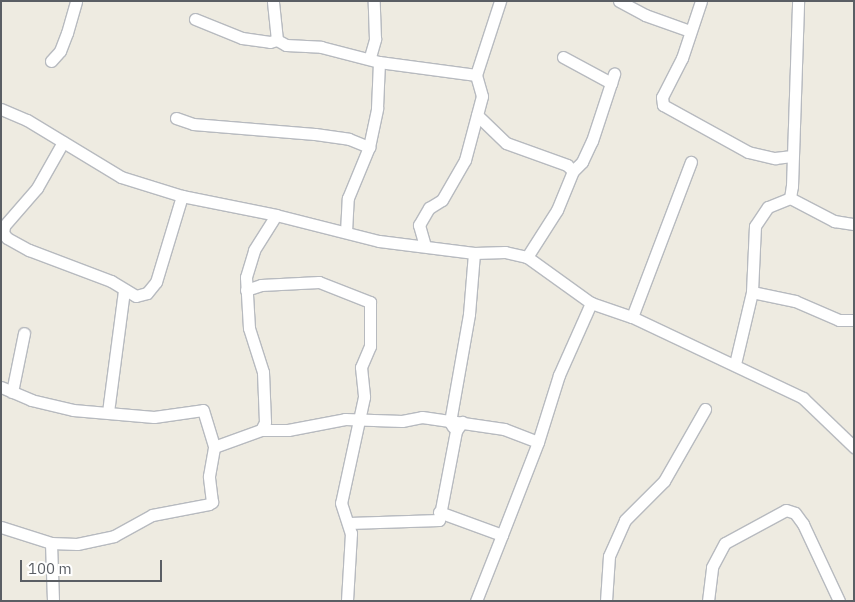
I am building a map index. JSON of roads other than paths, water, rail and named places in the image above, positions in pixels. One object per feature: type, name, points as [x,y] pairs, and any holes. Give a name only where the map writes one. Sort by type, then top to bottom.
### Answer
[{"type":"street","points":[[51,62],[64,42],[76,1]]},
{"type":"street","points":[[273,1],[277,40]]},
{"type":"street","points":[[346,232],[348,198],[369,147],[377,108],[374,1]]},
{"type":"street","points":[[425,246],[419,225],[429,208],[442,200],[462,169],[482,96],[476,75],[500,1]]},
{"type":"street","points":[[619,1],[645,15],[690,31]]},
{"type":"street","points":[[701,1],[682,58],[662,98],[664,105],[748,152],[775,158],[792,156]]},
{"type":"street","points":[[790,198],[798,1]]},
{"type":"street","points":[[195,19],[263,43],[277,40],[286,45],[321,47],[375,60],[476,75]]},
{"type":"street","points":[[527,257],[557,210],[573,171],[589,148],[612,78],[563,57]]},
{"type":"street","points":[[1,109],[63,142],[122,177],[182,196],[276,214],[379,241],[474,253],[505,252],[527,257],[591,303],[632,316],[803,398],[854,447]]},
{"type":"street","points":[[477,115],[506,143],[567,165],[573,171]]},
{"type":"street","points":[[176,118],[193,124],[315,134],[348,139],[369,147]]},
{"type":"street","points":[[63,142],[37,188],[4,226],[3,233],[29,250],[110,281],[136,296],[141,295],[156,282],[182,196]]},
{"type":"street","points":[[632,316],[691,162]]},
{"type":"street","points":[[790,198],[834,221],[854,224]]},
{"type":"street","points":[[735,364],[752,292],[755,226],[768,208],[790,198]]},
{"type":"street","points":[[266,427],[262,363],[250,328],[246,278],[254,250],[276,214]]},
{"type":"street","points":[[349,523],[439,520],[439,512],[450,475],[468,323],[474,253]]},
{"type":"street","points":[[246,290],[261,285],[319,282],[369,301],[371,338],[369,355],[361,367],[364,397],[341,503],[351,533],[347,601]]},
{"type":"street","points":[[108,412],[124,290]]},
{"type":"street","points":[[752,292],[795,301],[839,320],[854,320]]},
{"type":"street","points":[[476,601],[538,442],[559,375],[591,303]]},
{"type":"street","points":[[1,527],[51,543],[77,544],[114,536],[152,515],[212,502],[209,476],[214,447],[203,410],[154,417],[50,405],[7,389],[24,333]]},
{"type":"street","points":[[606,601],[609,556],[625,520],[664,481],[705,409]]},
{"type":"street","points":[[214,447],[266,427],[360,419],[402,421],[422,417],[456,425],[504,429],[538,442]]},
{"type":"street","points":[[708,601],[712,567],[724,543],[786,510],[795,513],[803,524],[839,601]]},
{"type":"street","points":[[439,512],[502,535]]},
{"type":"street","points":[[51,543],[53,601]]}]
